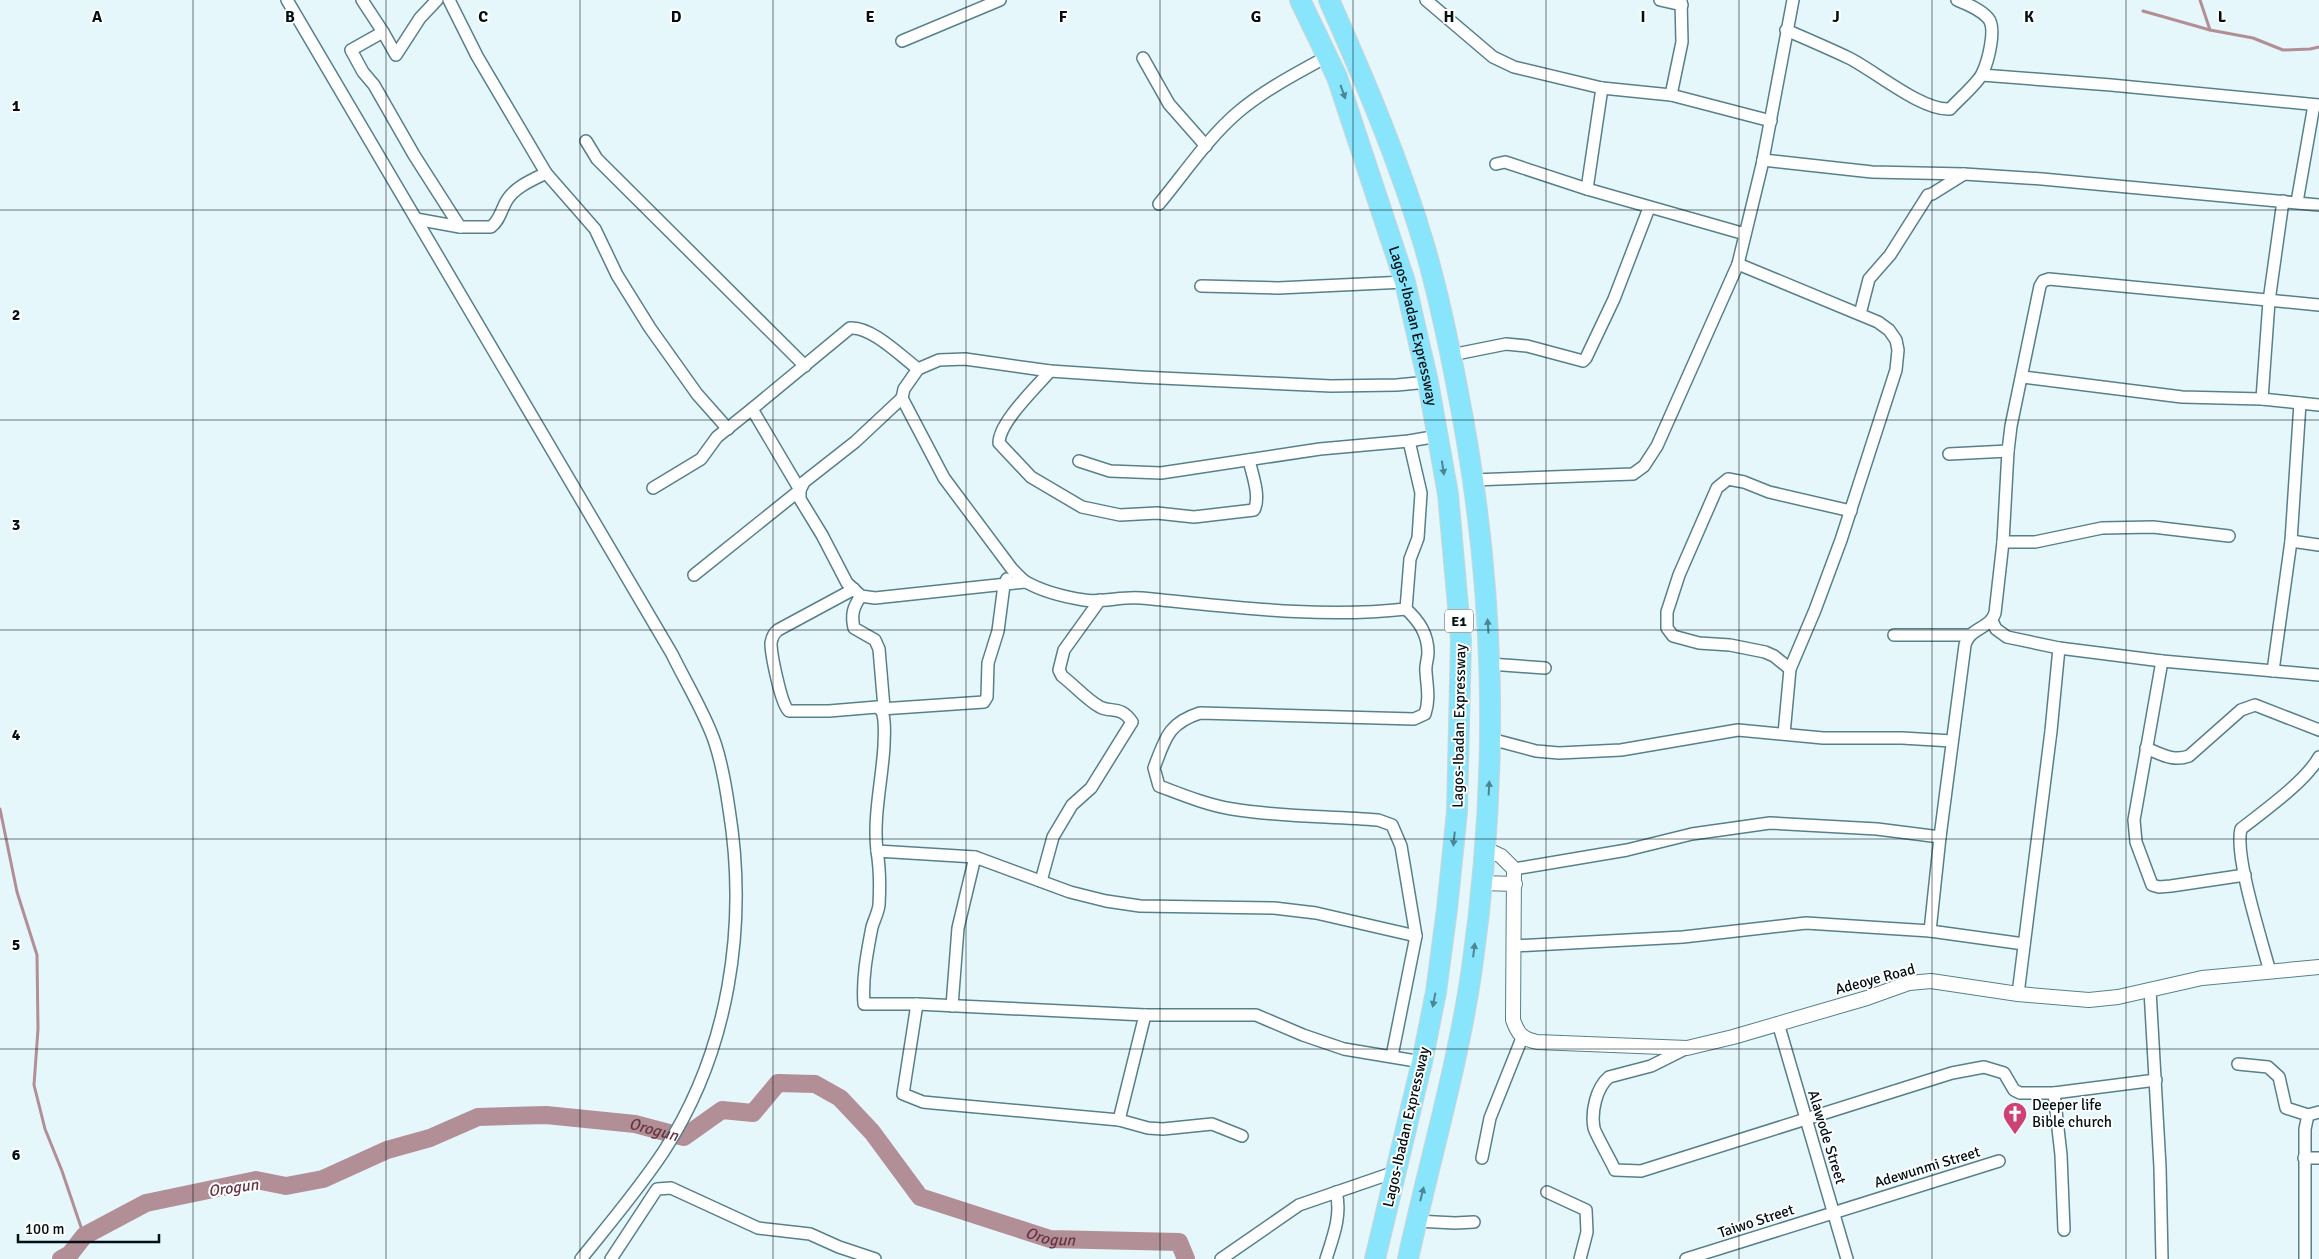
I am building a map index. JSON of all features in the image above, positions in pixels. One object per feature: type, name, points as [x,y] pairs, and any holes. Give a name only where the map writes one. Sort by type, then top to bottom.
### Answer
[{"type":"highway","name":"Lagos-Ibadan Expressway","points":[[1300,0],[1328,56],[1350,112],[1405,282],[1428,382],[1448,494],[1461,640],[1457,812],[1436,992],[1422,1062],[1375,1259]]},
{"type":"highway","name":"Lagos-Ibadan Expressway","points":[[1329,0],[1396,160],[1425,249],[1451,355],[1473,480],[1484,563],[1490,664],[1490,739],[1486,848],[1469,980],[1448,1089],[1408,1259]]},
{"type":"street","points":[[287,0],[672,654],[715,742],[734,841],[736,915],[732,968],[727,1000],[698,1085],[664,1151],[581,1259]]},
{"type":"street","points":[[362,0],[396,55],[420,18],[437,0]]},
{"type":"street","points":[[449,0],[477,56],[546,173],[595,229],[617,275],[650,328],[697,394],[728,429]]},
{"type":"street","points":[[902,41],[1000,0]]},
{"type":"street","points":[[1426,0],[1493,57],[1503,63],[1602,88],[1671,95],[1771,121]]},
{"type":"street","points":[[1660,0],[1681,2],[1682,42],[1671,95]]},
{"type":"street","points":[[1473,480],[1638,472],[1656,446],[1738,264],[1763,160],[1793,0]]},
{"type":"street","points":[[1786,30],[1850,59],[1902,91],[1934,107],[1943,110],[1950,109],[1982,75],[1992,37],[1992,26],[1988,18],[1973,7],[1957,0]]},
{"type":"street","points":[[382,32],[350,50],[363,72],[374,85],[414,155],[460,226]]},
{"type":"street","points":[[1159,204],[1206,146],[1237,114],[1291,76],[1328,56]]},
{"type":"street","points":[[1143,58],[1169,104],[1206,146]]},
{"type":"street","points":[[1982,75],[2111,85],[2316,105],[2297,202]]},
{"type":"street","points":[[1587,189],[1602,88]]},
{"type":"street","points":[[586,141],[597,159],[805,366]]},
{"type":"street","points":[[1763,160],[1872,172],[2042,178],[2319,205]]},
{"type":"street","points":[[1496,164],[1505,162],[1649,208],[1746,234]]},
{"type":"street","points":[[416,219],[460,226],[491,228],[499,219],[508,199],[518,188],[546,173]]},
{"type":"street","points":[[1860,314],[1870,279],[1890,255],[1928,195],[1964,174]]},
{"type":"street","points":[[2262,399],[2268,301],[2276,236],[2283,201]]},
{"type":"street","points":[[1451,355],[1506,344],[1528,346],[1583,361],[1614,299],[1649,208]]},
{"type":"street","points":[[1738,264],[1860,314],[1889,330],[1896,340],[1898,350],[1893,379],[1851,511],[1815,610],[1790,669],[1784,734]]},
{"type":"street","points":[[2319,304],[2268,301],[2049,279],[2043,281],[2040,286],[2022,378],[2015,403],[2008,451],[1998,594],[1992,621],[1996,629],[2007,637],[2059,648],[2319,675]]},
{"type":"street","points":[[1201,286],[1278,288],[1405,282]]},
{"type":"street","points":[[653,488],[701,459],[717,437],[850,328],[859,327],[872,334],[918,369]]},
{"type":"street","points":[[694,575],[800,490],[804,482],[855,442],[902,398],[904,389],[918,369],[939,360],[965,359],[1050,371],[1331,386],[1397,385],[1428,382]]},
{"type":"street","points":[[1050,371],[1004,427],[999,434],[998,443],[1031,477],[1082,507],[1120,515],[1157,513],[1194,517],[1254,510],[1257,504],[1249,460]]},
{"type":"street","points":[[2022,378],[2182,397],[2262,399],[2319,405]]},
{"type":"street","points":[[902,398],[944,478],[1012,569],[1025,582],[1070,598],[1087,601],[1138,598],[1221,608],[1282,611],[1375,612],[1406,609]]},
{"type":"street","points":[[2273,671],[2291,541],[2300,403]]},
{"type":"street","points":[[752,410],[800,490],[800,499],[822,535],[847,583],[857,593]]},
{"type":"street","points":[[1079,461],[1110,471],[1146,474],[1320,449],[1409,441],[1438,436]]},
{"type":"street","points":[[1392,1056],[1416,936],[1401,846],[1392,825],[1378,820],[1276,814],[1231,809],[1195,800],[1159,786],[1154,768],[1170,730],[1184,718],[1200,713],[1414,719],[1425,714],[1429,701],[1425,669],[1428,650],[1426,637],[1418,621],[1406,609],[1410,559],[1418,538],[1421,493],[1409,441]]},
{"type":"street","points":[[1949,454],[2008,451]]},
{"type":"street","points":[[1790,669],[1774,656],[1765,652],[1730,645],[1699,643],[1673,636],[1667,628],[1667,612],[1679,575],[1717,488],[1728,479],[1744,482],[1769,492],[1851,511]]},
{"type":"street","points":[[2003,542],[2035,542],[2102,528],[2153,527],[2229,536]]},
{"type":"street","points":[[2291,541],[2319,544]]},
{"type":"street","points":[[1012,569],[1004,585],[998,631],[988,663],[987,697],[984,702],[882,709],[872,707],[829,711],[794,712],[786,709],[771,648],[775,632],[857,593],[886,597],[1004,585],[1025,582]]},
{"type":"street","points":[[857,593],[852,619],[854,628],[875,640],[879,649],[884,717],[882,774],[875,827],[879,865],[878,907],[864,968],[864,1004],[917,1004],[1145,1015],[1256,1015],[1303,1035],[1344,1049],[1422,1062]]},
{"type":"street","points":[[1041,881],[1052,837],[1072,805],[1091,788],[1132,722],[1120,711],[1111,708],[1101,708],[1062,676],[1059,670],[1064,650],[1100,600]]},
{"type":"street","points":[[1894,635],[1969,635],[1992,621]]},
{"type":"street","points":[[1930,931],[1952,740],[1963,660],[1969,635]]},
{"type":"street","points":[[2018,994],[2051,731],[2059,648]]},
{"type":"street","points":[[2162,660],[2134,820],[2136,842],[2152,885],[2159,887],[2171,886],[2245,876]]},
{"type":"street","points":[[1490,664],[1545,668]]},
{"type":"street","points":[[2146,748],[2171,758],[2181,759],[2189,756],[2241,710],[2255,705],[2319,730]]},
{"type":"street","points":[[1490,739],[1536,750],[1579,753],[1621,750],[1738,730],[1823,738],[1952,740]]},
{"type":"street","points":[[2270,972],[2245,876],[2239,838],[2241,829],[2298,782],[2314,767],[2319,757]]},
{"type":"street","points":[[1514,869],[1628,850],[1692,834],[1770,823],[1877,829],[1940,837]]},
{"type":"street","points":[[1482,1158],[1490,1118],[1522,1038],[1513,1020],[1514,869],[1501,856],[1486,848]]},
{"type":"street","points":[[877,851],[975,857],[1070,892],[1106,901],[1140,906],[1282,909],[1316,913],[1416,936]]},
{"type":"street","points":[[952,1006],[958,928],[975,857]]},
{"type":"street","points":[[1482,883],[1515,884]]},
{"type":"street","points":[[1514,946],[1682,937],[1806,923],[1930,931],[2024,944]]},
{"type":"street","name":"Adeoye Road","points":[[1522,1038],[1537,1042],[1687,1048],[1778,1023],[1909,983],[1931,981],[2018,994],[2089,1000],[2118,997],[2202,978],[2319,967]]},
{"type":"street","points":[[2150,990],[2156,1080],[2162,1259]]},
{"type":"street","points":[[917,1004],[903,1094],[923,1102],[1119,1120],[1148,1128],[1163,1129],[1212,1124],[1242,1136]]},
{"type":"street","points":[[1119,1120],[1145,1015]]},
{"type":"street","name":"Alawode Street","points":[[1778,1023],[1847,1259]]},
{"type":"street","points":[[1687,1048],[1665,1061],[1608,1077],[1603,1082],[1594,1103],[1594,1130],[1615,1170],[1642,1171],[1943,1076],[1984,1067],[2004,1073],[2016,1092],[2054,1093],[2156,1080]]},
{"type":"street","points":[[2238,1064],[2268,1067],[2279,1077],[2286,1108],[2313,1114],[2305,1130],[2305,1259]]},
{"type":"street","points":[[2054,1093],[2061,1155],[2064,1230]]},
{"type":"street","points":[[2304,1158],[2319,1158]]},
{"type":"street","name":"Adewunmi Street","points":[[1834,1211],[1999,1161]]},
{"type":"street","points":[[1222,1259],[1299,1205],[1395,1172]]},
{"type":"street","points":[[611,1259],[657,1189],[671,1188],[758,1228],[810,1234],[839,1247],[875,1259]]},
{"type":"street","points":[[1326,1259],[1337,1222],[1338,1202],[1336,1192]]},
{"type":"street","points":[[1547,1192],[1586,1210],[1587,1232],[1580,1259]]},
{"type":"street","name":"Taiwo Street","points":[[1686,1259],[1834,1211]]},
{"type":"street","points":[[1416,1221],[1455,1224],[1474,1222]]},
{"type":"waterway","points":[[2200,0],[2210,30]]},
{"type":"waterway","points":[[2143,11],[2210,30],[2253,38],[2283,50],[2319,47]]},
{"type":"waterway","points":[[0,809],[17,892],[37,955],[38,1029],[34,1085],[45,1129],[62,1171],[84,1236]]},
{"type":"waterway","name":"Orogun","points":[[61,1259],[70,1254],[84,1236],[146,1203],[256,1180],[286,1186],[323,1179],[387,1150],[430,1138],[478,1117],[546,1115],[635,1124],[684,1137],[722,1110],[753,1113],[778,1083],[815,1084],[840,1098],[872,1132],[920,1197],[1050,1239],[1179,1242],[1186,1259]]},
{"type":"place","name":"Deeper life Bible church","points":[[2015,1135]]}]
